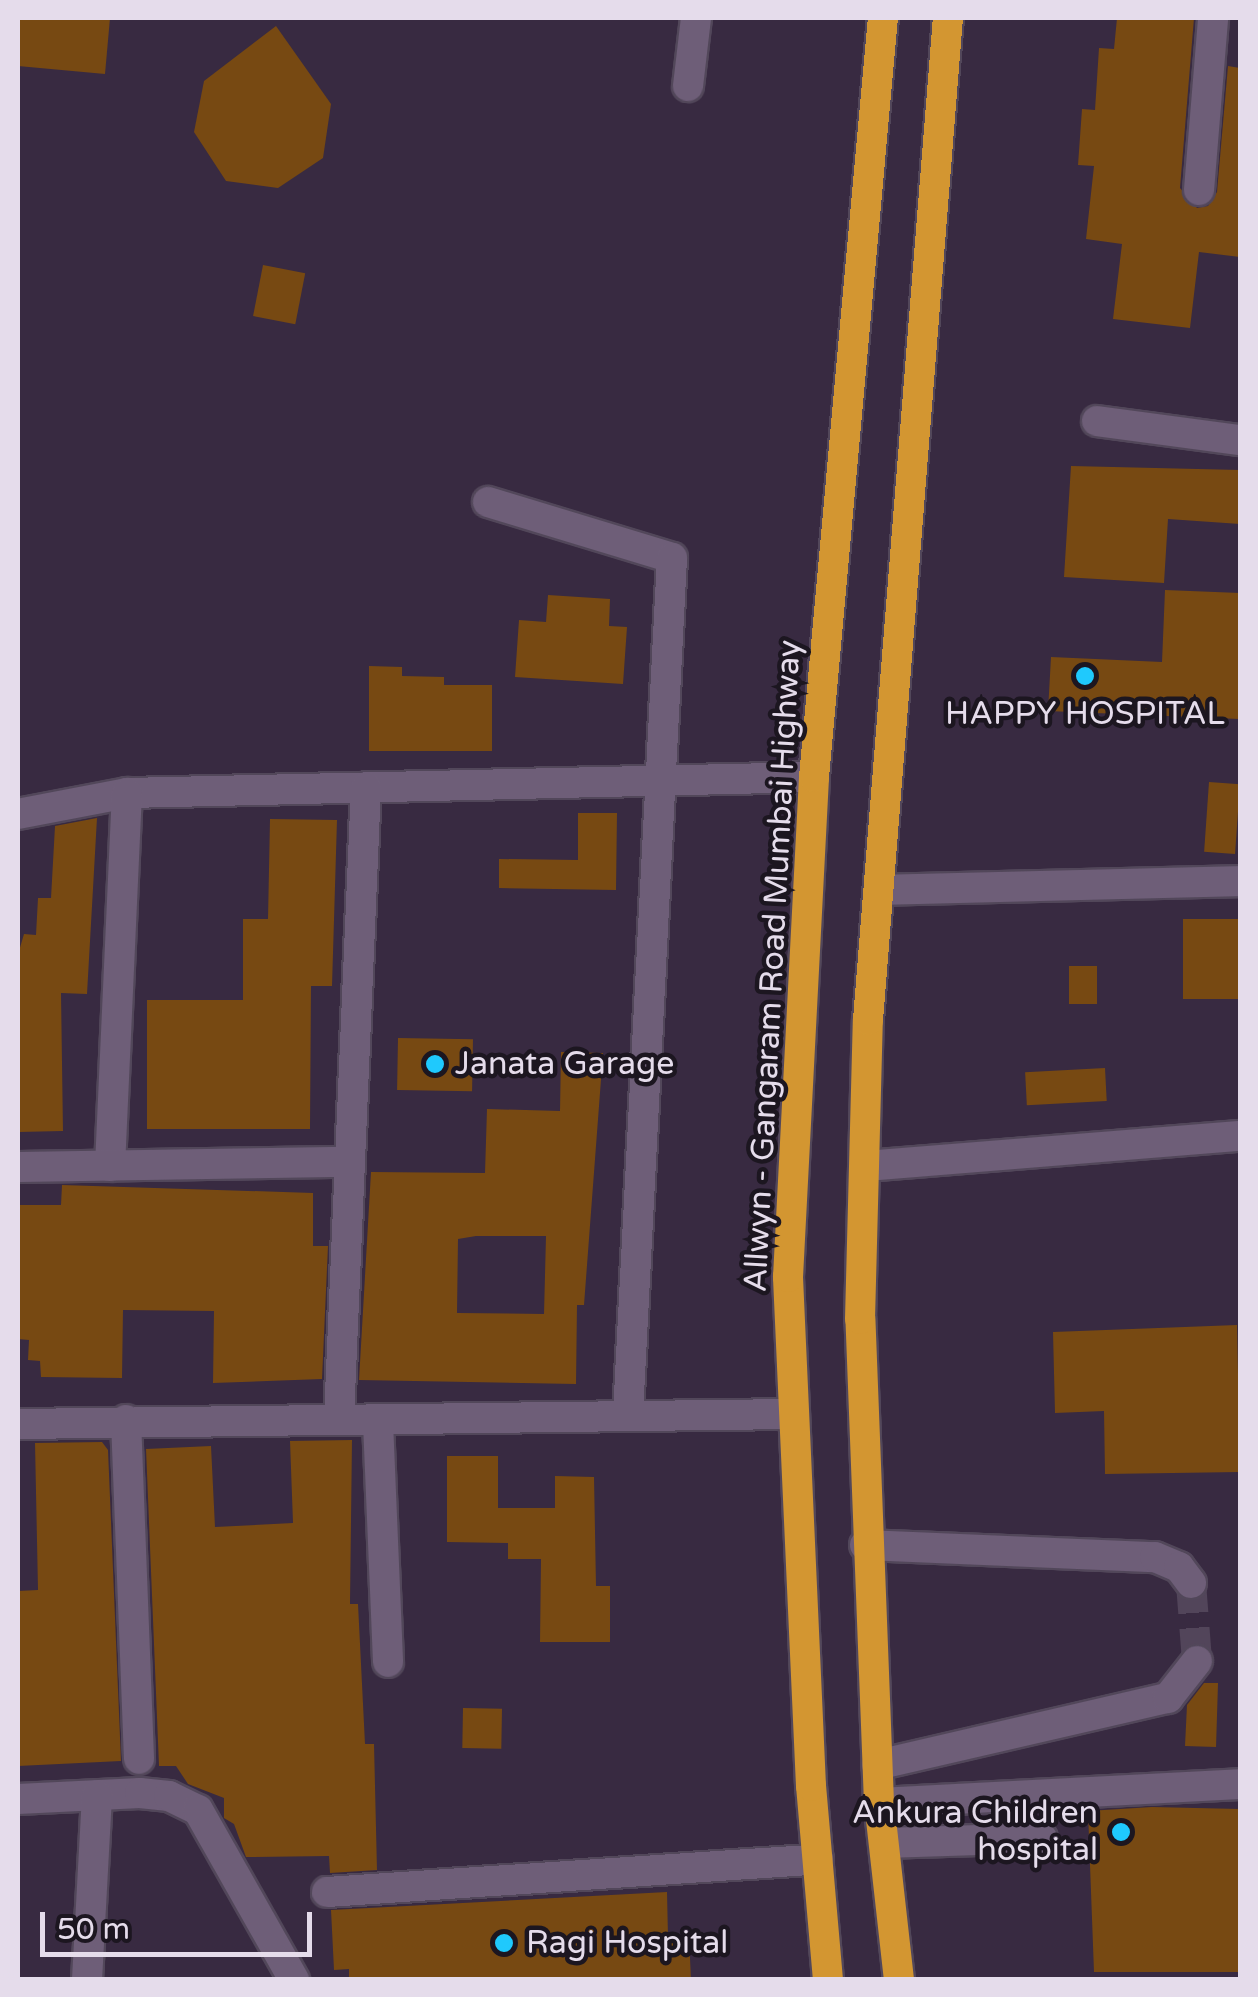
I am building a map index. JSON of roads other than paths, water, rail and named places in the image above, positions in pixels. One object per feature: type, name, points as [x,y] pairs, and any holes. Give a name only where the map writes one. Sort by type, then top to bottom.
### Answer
[{"type":"highway","name":"Allwyn - Gangaram Road Mumbai Highway","points":[[828,1980],[791,1414],[788,1277],[814,777],[883,18]]},
{"type":"highway","points":[[899,1980],[879,1802],[865,1545],[868,1020],[948,18]]},
{"type":"street","points":[[688,86],[696,18]]},
{"type":"street","points":[[1199,190],[1213,18]]},
{"type":"street","points":[[1098,422],[1240,440]]},
{"type":"street","points":[[488,502],[672,558],[628,1416]]},
{"type":"street","points":[[18,814],[127,793],[814,777]]},
{"type":"street","points":[[339,1418],[366,788]]},
{"type":"street","points":[[110,1166],[127,793]]},
{"type":"street","points":[[880,890],[1240,881]]},
{"type":"street","points":[[865,1166],[1240,1136]]},
{"type":"street","points":[[18,1167],[349,1162]]},
{"type":"street","points":[[18,1424],[791,1414]]},
{"type":"street","points":[[126,1420],[139,1759]]},
{"type":"street","points":[[378,1422],[388,1662]]},
{"type":"street","points":[[865,1545],[1155,1558],[1178,1568],[1191,1584]]},
{"type":"street","points":[[877,1766],[1168,1698],[1196,1661]]},
{"type":"street","points":[[879,1802],[1240,1784]]},
{"type":"street","points":[[87,1980],[97,1795]]},
{"type":"street","points":[[18,1799],[169,1796],[198,1810],[294,1980]]},
{"type":"street","points":[[884,1842],[1042,1838]]},
{"type":"street","points":[[328,1892],[818,1859]]},
{"type":"tunnel","points":[[1191,1583],[1197,1661]]},
{"type":"place","name":"HAPPY HOSPITAL","points":[[1085,676]]},
{"type":"place","name":"Janata Garage","points":[[435,1064]]},
{"type":"place","name":"Ankura Children hospital","points":[[1121,1832]]},
{"type":"place","name":"Ragi Hospital","points":[[504,1943]]}]
